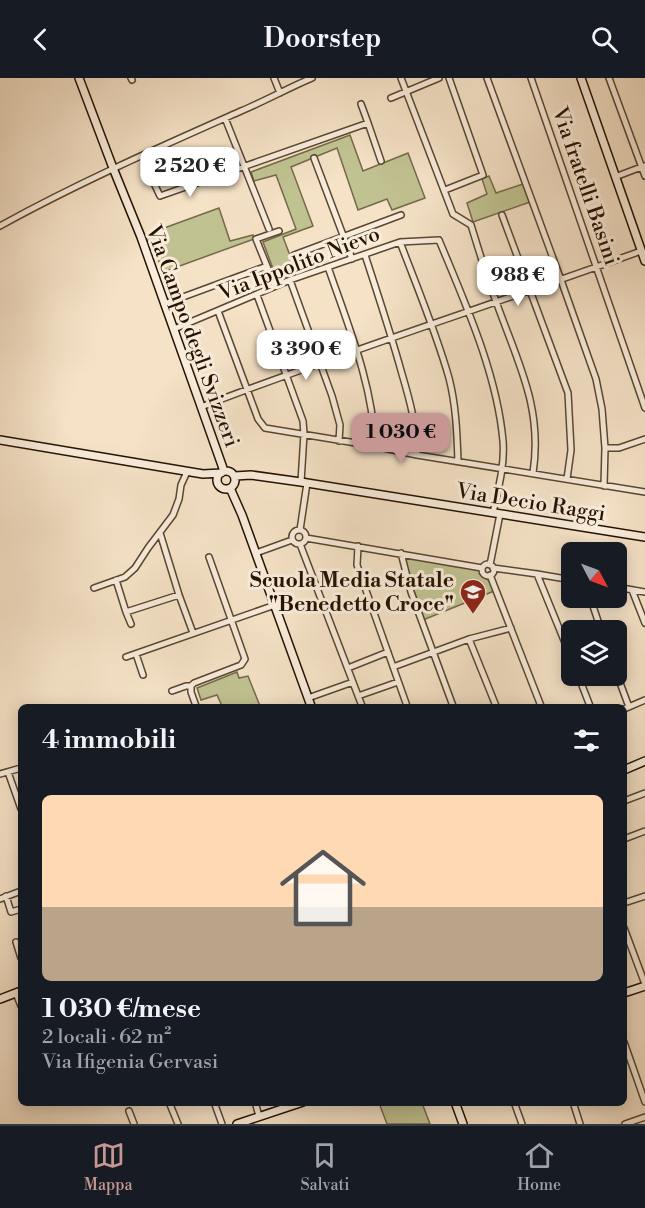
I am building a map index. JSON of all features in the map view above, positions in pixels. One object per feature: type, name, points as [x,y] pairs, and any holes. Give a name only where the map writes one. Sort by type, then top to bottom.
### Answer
[{"type":"main road","name":"Via Campo degli Svizzeri","points":[[79,78],[141,237],[222,472]]},
{"type":"main road","points":[[581,78],[645,261]]},
{"type":"main road","points":[[0,440],[187,472],[203,474],[232,472],[235,476],[234,484],[230,488]]},
{"type":"main road","points":[[219,484],[218,479],[222,472]]},
{"type":"main road","points":[[203,474],[225,488],[230,488]]},
{"type":"main road","name":"Via Decio Raggi","points":[[235,476],[251,475],[304,482],[645,537]]},
{"type":"main road","points":[[230,488],[310,704]]},
{"type":"main road","points":[[627,769],[645,761]]},
{"type":"main road","points":[[627,992],[645,985]]},
{"type":"main road","points":[[0,999],[18,992]]},
{"type":"main road","points":[[239,1124],[286,1106]]},
{"type":"main road","points":[[456,1106],[463,1124]]},
{"type":"street","points":[[274,78],[280,93]]},
{"type":"street","points":[[0,226],[113,168],[312,78]]},
{"type":"street","points":[[401,78],[453,214],[471,225],[496,302],[526,381],[532,407],[536,452],[533,473]]},
{"type":"street","points":[[390,98],[439,78]]},
{"type":"street","points":[[444,190],[483,175],[449,78]]},
{"type":"street","points":[[487,78],[596,379],[603,409],[604,486]]},
{"type":"street","name":"Via fratelli Basini","points":[[531,78],[645,408]]},
{"type":"street","points":[[609,78],[645,176]]},
{"type":"street","points":[[362,104],[381,160]]},
{"type":"street","points":[[225,118],[269,229]]},
{"type":"street","points":[[153,181],[160,196],[368,123]]},
{"type":"street","points":[[314,158],[352,259]]},
{"type":"street","points":[[615,177],[643,166]]},
{"type":"street","points":[[294,255],[401,215]]},
{"type":"street","points":[[501,215],[568,393],[571,450],[567,479]]},
{"type":"street","points":[[275,286],[256,239],[279,231]]},
{"type":"street","name":"Via Ippolito Nievo","points":[[174,329],[290,280],[400,242],[439,240],[468,312]]},
{"type":"street","points":[[400,242],[449,379],[457,426],[458,461]]},
{"type":"street","points":[[201,407],[285,375],[641,251]]},
{"type":"street","points":[[365,255],[410,403],[417,438],[417,455]]},
{"type":"street","points":[[164,304],[267,266]]},
{"type":"street","points":[[328,267],[357,351],[372,410],[375,446]]},
{"type":"street","points":[[290,280],[332,396],[340,424],[339,441]]},
{"type":"street","points":[[257,295],[303,421],[304,482],[300,530]]},
{"type":"street","points":[[219,311],[258,419],[266,428],[645,492]]},
{"type":"street","points":[[468,312],[496,397],[503,442],[491,567],[493,572],[490,575],[540,704]]},
{"type":"street","points":[[605,448],[619,448],[645,439]]},
{"type":"street","points":[[94,588],[125,577],[135,568],[173,515],[187,472]]},
{"type":"street","points":[[292,540],[292,533],[296,530],[305,533],[306,538]]},
{"type":"street","points":[[160,533],[193,633]]},
{"type":"street","points":[[300,544],[306,538]]},
{"type":"street","points":[[306,538],[482,568],[484,565],[561,578]]},
{"type":"street","points":[[256,553],[292,540]]},
{"type":"street","points":[[292,540],[300,544]]},
{"type":"street","points":[[300,544],[361,704]]},
{"type":"street","points":[[358,546],[357,565],[406,704]]},
{"type":"street","points":[[401,553],[411,592],[452,704]]},
{"type":"street","points":[[172,691],[191,686],[241,664],[244,659],[209,557]]},
{"type":"street","points":[[482,568],[483,574],[490,575]]},
{"type":"street","points":[[537,574],[561,633]]},
{"type":"street","points":[[116,580],[131,624]]},
{"type":"street","points":[[627,589],[645,592]]},
{"type":"street","points":[[632,590],[645,623]]},
{"type":"street","points":[[126,612],[179,595]]},
{"type":"street","points":[[126,657],[274,605]]},
{"type":"street","points":[[393,667],[469,639],[511,628]]},
{"type":"street","points":[[469,639],[495,704]]},
{"type":"street","points":[[348,668],[388,652]]},
{"type":"street","points":[[136,654],[143,675]]},
{"type":"street","points":[[308,698],[353,682]]},
{"type":"street","points":[[358,696],[398,682]]},
{"type":"street","points":[[191,686],[195,704]]},
{"type":"street","points":[[582,686],[589,704]]},
{"type":"street","points":[[620,686],[626,704]]},
{"type":"street","points":[[627,708],[645,700]]},
{"type":"street","points":[[0,774],[18,769]]},
{"type":"street","points":[[8,772],[18,800]]},
{"type":"street","points":[[627,800],[645,793]]},
{"type":"street","points":[[627,838],[645,831]]},
{"type":"street","points":[[18,892],[2,896],[11,912],[18,910]]},
{"type":"street","points":[[627,902],[645,896]]},
{"type":"street","points":[[627,936],[645,985]]},
{"type":"street","points":[[16,942],[18,948]]},
{"type":"street","points":[[627,1051],[645,1102]]},
{"type":"street","points":[[171,1106],[178,1124]]},
{"type":"street","points":[[215,1106],[222,1124]]},
{"type":"street","points":[[256,1106],[259,1116]]},
{"type":"street","points":[[515,1106],[522,1124]]},
{"type":"street","points":[[574,1106],[580,1124]]},
{"type":"street","points":[[129,1111],[134,1124]]},
{"type":"street","points":[[625,1124],[645,1117]]},
{"type":"green space","points":[[350,135],[363,171],[408,153],[425,198],[392,210],[387,199],[358,210],[337,148],[291,167],[313,226],[283,237],[297,274],[278,282],[263,242],[296,229],[276,175],[254,181],[251,172]]},
{"type":"green space","points":[[489,176],[496,193],[523,184],[530,202],[473,222],[467,203],[487,194],[482,179]]},
{"type":"green space","points":[[219,208],[230,241],[253,235],[254,239],[163,272],[154,248],[150,249],[145,235]]},
{"type":"green space","points":[[403,556],[479,570],[494,591],[423,620]]},
{"type":"green space","points":[[237,672],[239,678],[248,676],[259,704],[221,704],[217,695],[201,700],[197,688]]},
{"type":"green space","points":[[380,1106],[423,1106],[430,1124],[387,1124]]},
{"type":"place","name":"Scuola Media Statale \"Benedetto Croce\"","points":[[473,615]]}]
